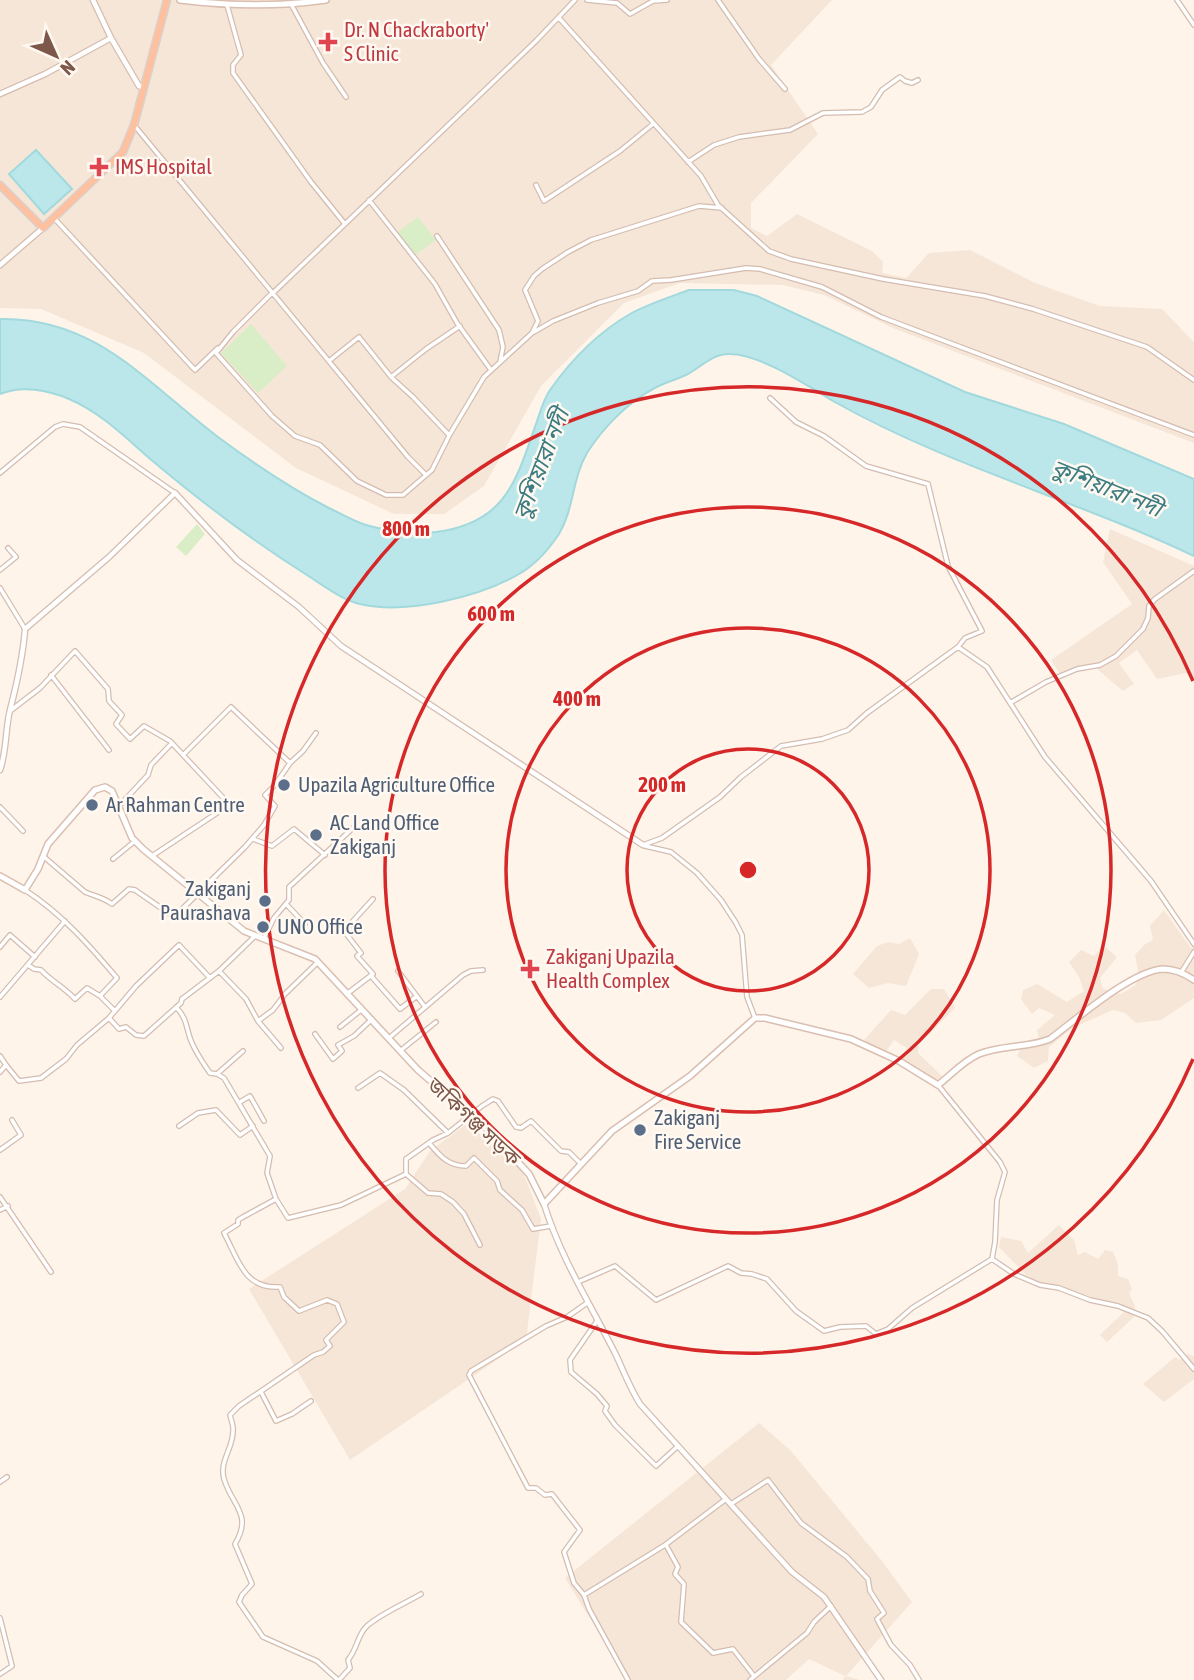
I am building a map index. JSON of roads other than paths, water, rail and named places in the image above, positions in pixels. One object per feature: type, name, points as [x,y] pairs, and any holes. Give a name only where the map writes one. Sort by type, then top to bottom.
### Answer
[{"type":"highway","points":[[0,185],[43,228],[123,152],[134,125],[167,0]]},
{"type":"main road","points":[[180,0],[228,5],[291,4],[324,0]]},
{"type":"main road","points":[[0,876],[25,890],[48,844],[95,790],[105,787],[112,791],[120,805]]},
{"type":"main road","name":"জকিগঞ্জ সড়ক","points":[[120,805],[135,841],[244,931],[318,961],[418,1070],[470,1115],[529,1174],[544,1204]]},
{"type":"main road","points":[[544,1204],[612,1131],[690,1076],[755,1018],[765,1018],[851,1039],[899,1061],[938,1085],[966,1061],[981,1053],[1037,1044],[1050,1039],[1137,977],[1163,969],[1182,971],[1194,980]]},
{"type":"street","points":[[93,0],[111,38],[139,86],[143,87]]},
{"type":"street","points":[[54,218],[195,370],[575,0]]},
{"type":"street","points":[[587,0],[617,3],[630,14],[653,1],[667,0]]},
{"type":"street","points":[[718,0],[759,59],[785,89]]},
{"type":"street","points":[[1177,0],[1194,25]]},
{"type":"street","points":[[291,4],[323,63],[346,97]]},
{"type":"street","points":[[228,5],[241,55],[233,65],[233,73],[311,182],[345,224]]},
{"type":"street","points":[[559,18],[701,176],[722,208],[769,251],[791,259],[883,279],[985,296],[1033,309],[1147,347],[1194,380]]},
{"type":"street","points":[[0,94],[45,74],[111,38]]},
{"type":"street","points":[[688,162],[714,145],[739,137],[790,130],[823,113],[862,112],[871,107],[882,90],[900,77],[912,83],[918,79]]},
{"type":"street","points":[[536,186],[544,201],[620,151],[653,124]]},
{"type":"street","points":[[134,125],[408,457],[426,475]]},
{"type":"street","points":[[369,201],[435,284],[460,327],[491,370]]},
{"type":"street","points":[[532,333],[538,321],[525,289],[534,276],[568,252],[591,240],[699,206],[722,208]]},
{"type":"street","points":[[0,265],[43,228]]},
{"type":"street","points":[[437,236],[499,330],[503,348],[499,364]]},
{"type":"street","points":[[273,292],[216,353],[281,425],[295,436],[320,445],[357,481],[386,495],[403,495],[432,470],[449,435],[484,377],[532,333],[553,321],[598,303],[638,291],[652,281],[746,268],[760,269],[822,286],[881,317],[1194,435]]},
{"type":"street","points":[[391,377],[426,349],[460,327]]},
{"type":"street","points":[[329,361],[359,337],[391,377],[449,435]]},
{"type":"street","points":[[643,845],[662,838],[720,797],[781,746],[822,739],[848,730],[867,713],[958,647],[965,638],[982,631],[953,579],[928,484],[866,466],[824,436],[796,422],[770,398]]},
{"type":"street","points":[[0,474],[55,427],[63,424],[80,426],[175,493],[237,560],[299,607],[341,646],[643,845],[658,848],[681,859],[697,873],[726,907],[742,935],[747,997],[755,1018]]},
{"type":"street","points":[[25,629],[109,557],[175,493]]},
{"type":"street","points":[[0,570],[16,557],[8,548]]},
{"type":"street","points":[[1010,703],[1046,682],[1077,669],[1100,665],[1116,656],[1143,629],[1149,606],[1194,571]]},
{"type":"street","points":[[0,588],[25,629],[16,693],[0,770]]},
{"type":"street","points":[[958,647],[987,667],[1045,757],[1151,881],[1194,944]]},
{"type":"street","points":[[10,712],[29,699],[75,651],[108,689],[109,701],[122,715],[116,724],[130,739],[144,726],[172,743],[184,754],[228,803],[152,856]]},
{"type":"street","points":[[51,675],[110,750]]},
{"type":"street","points":[[184,754],[231,707],[290,763]]},
{"type":"street","points":[[43,856],[85,892],[103,897],[112,904],[129,889],[135,890],[174,917],[264,825],[275,806],[265,795],[316,733]]},
{"type":"street","points":[[120,805],[148,775],[151,765],[172,743]]},
{"type":"street","points":[[0,807],[23,831]]},
{"type":"street","points":[[264,940],[274,918],[289,900],[289,887],[354,827]]},
{"type":"street","points":[[252,839],[272,846],[294,829],[325,855]]},
{"type":"street","points":[[114,859],[135,841]]},
{"type":"street","points":[[25,890],[65,921],[102,958],[117,978],[100,996]]},
{"type":"street","points":[[373,899],[344,931],[358,946],[360,953],[357,956],[400,1009],[417,996]]},
{"type":"street","points":[[286,904],[305,924]]},
{"type":"street","points":[[0,996],[65,921]]},
{"type":"street","points":[[0,947],[10,935],[35,957]]},
{"type":"street","points":[[109,1018],[119,1029],[126,1027],[136,1035],[144,1036],[254,937]]},
{"type":"street","points":[[0,1056],[19,1081],[41,1078],[66,1059],[77,1045],[109,1018],[136,986],[179,945],[210,978]]},
{"type":"street","points":[[1182,971],[1194,952]]},
{"type":"street","points":[[258,1021],[273,1010],[318,961]]},
{"type":"street","points":[[28,965],[41,970],[75,999],[87,988],[115,1011]]},
{"type":"street","points":[[389,1038],[463,975],[483,970]]},
{"type":"street","points":[[219,971],[246,999],[258,1021],[281,1048]]},
{"type":"street","points":[[398,971],[425,1007]]},
{"type":"street","points":[[348,993],[372,976]]},
{"type":"street","points":[[176,1007],[187,1021],[190,1037],[203,1064],[210,1073],[224,1078],[270,1156],[267,1172],[276,1199],[288,1218],[341,1205],[406,1174]]},
{"type":"street","points":[[340,1027],[363,1009]]},
{"type":"street","points":[[315,1034],[333,1059],[342,1051],[338,1045],[354,1036],[372,1019]]},
{"type":"street","points":[[400,1051],[436,1022]]},
{"type":"street","points":[[217,1074],[243,1051]]},
{"type":"street","points":[[0,1072],[6,1065]]},
{"type":"street","points":[[358,1088],[380,1073],[404,1090],[449,1133]]},
{"type":"street","points":[[938,1085],[1005,1172],[997,1200],[992,1259]]},
{"type":"street","points":[[240,1102],[250,1096],[264,1121]]},
{"type":"street","points":[[480,1245],[464,1214],[453,1202],[441,1194],[428,1193],[406,1174],[406,1159],[449,1133],[493,1099],[498,1101],[516,1127],[521,1128],[531,1121],[561,1151],[569,1152],[581,1164]]},
{"type":"street","points":[[179,1126],[198,1113],[216,1110],[240,1135],[253,1126]]},
{"type":"street","points":[[0,1150],[21,1135],[12,1120]]},
{"type":"street","points":[[429,1143],[444,1160],[456,1166],[466,1166],[474,1158],[497,1181],[500,1190],[522,1210],[533,1229],[551,1226]]},
{"type":"street","points":[[0,1197],[51,1272]]},
{"type":"street","points":[[276,1199],[243,1217],[238,1224],[224,1233],[244,1270],[260,1287],[280,1287],[284,1297],[299,1311],[327,1300],[337,1304],[344,1322],[326,1339],[330,1346],[323,1352],[314,1355],[230,1415],[234,1432],[223,1461],[224,1478],[242,1515],[242,1533],[235,1544],[252,1584],[239,1602],[263,1637],[317,1661],[339,1680],[350,1668],[348,1660],[357,1649],[359,1636],[368,1625],[421,1594]]},
{"type":"street","points":[[544,1204],[576,1283],[617,1356],[628,1384],[640,1404],[792,1572],[824,1597],[881,1680]]},
{"type":"street","points":[[0,1210],[8,1206]]},
{"type":"street","points":[[576,1283],[615,1266],[656,1300],[728,1266],[741,1273],[767,1279],[796,1311],[824,1331],[866,1326],[876,1334],[888,1329],[912,1308],[992,1259]]},
{"type":"street","points":[[992,1259],[1014,1274],[1040,1285],[1118,1306],[1148,1318],[1163,1331],[1194,1369]]},
{"type":"street","points":[[587,1303],[471,1371],[469,1375],[528,1488],[536,1489],[545,1495],[552,1494],[580,1530],[564,1552],[573,1583],[584,1595],[628,1680]]},
{"type":"street","points":[[597,1321],[570,1360],[571,1372],[597,1394],[607,1406],[605,1411],[615,1425],[656,1466],[678,1446]]},
{"type":"street","points":[[261,1392],[276,1421],[311,1402]]},
{"type":"street","points":[[0,1482],[8,1477]]},
{"type":"street","points":[[731,1504],[768,1480],[801,1523],[847,1557],[868,1579],[870,1591],[884,1613],[877,1619],[891,1645],[910,1665],[919,1680]]},
{"type":"street","points":[[584,1595],[665,1545],[726,1499]]},
{"type":"street","points":[[665,1545],[678,1567],[675,1574],[684,1584],[681,1622],[713,1653],[733,1649],[754,1676]]},
{"type":"street","points":[[750,1680],[807,1633],[831,1606]]},
{"type":"street","points":[[0,1618],[12,1666],[0,1674]]},
{"type":"water","points":[[36,150],[72,189],[44,214],[9,174]]},
{"type":"water","name":"কুশিয়ারা নদী","points":[[689,290],[734,290],[757,296],[965,392],[1064,424],[1194,479],[1194,556],[1104,517],[921,445],[769,365],[742,355],[724,354],[644,394],[608,426],[582,463],[568,514],[559,534],[525,570],[484,590],[442,602],[378,607],[360,604],[341,596],[268,550],[188,490],[112,426],[80,404],[44,391],[17,390],[0,394],[0,319],[34,321],[65,329],[93,341],[119,357],[231,447],[314,500],[354,521],[371,526],[418,533],[436,532],[460,527],[478,519],[493,509],[505,496],[522,464],[548,394],[586,348],[607,329],[630,314]]},
{"type":"place","name":"Dr. N Chackraborty' S Clinic","points":[[328,42]]},
{"type":"place","name":"IMS Hospital","points":[[99,167]]},
{"type":"place","name":"Upazila Agriculture Office","points":[[284,785]]},
{"type":"place","name":"Ar Rahman Centre","points":[[92,805]]},
{"type":"place","name":"AC Land Office Zakiganj","points":[[316,835]]},
{"type":"place","name":"Zakiganj Paurashava","points":[[265,901]]},
{"type":"place","name":"UNO Office","points":[[263,927]]},
{"type":"place","name":"Zakiganj Upazila Health Complex","points":[[530,969]]},
{"type":"place","name":"Zakiganj Fire Service","points":[[640,1130]]}]
